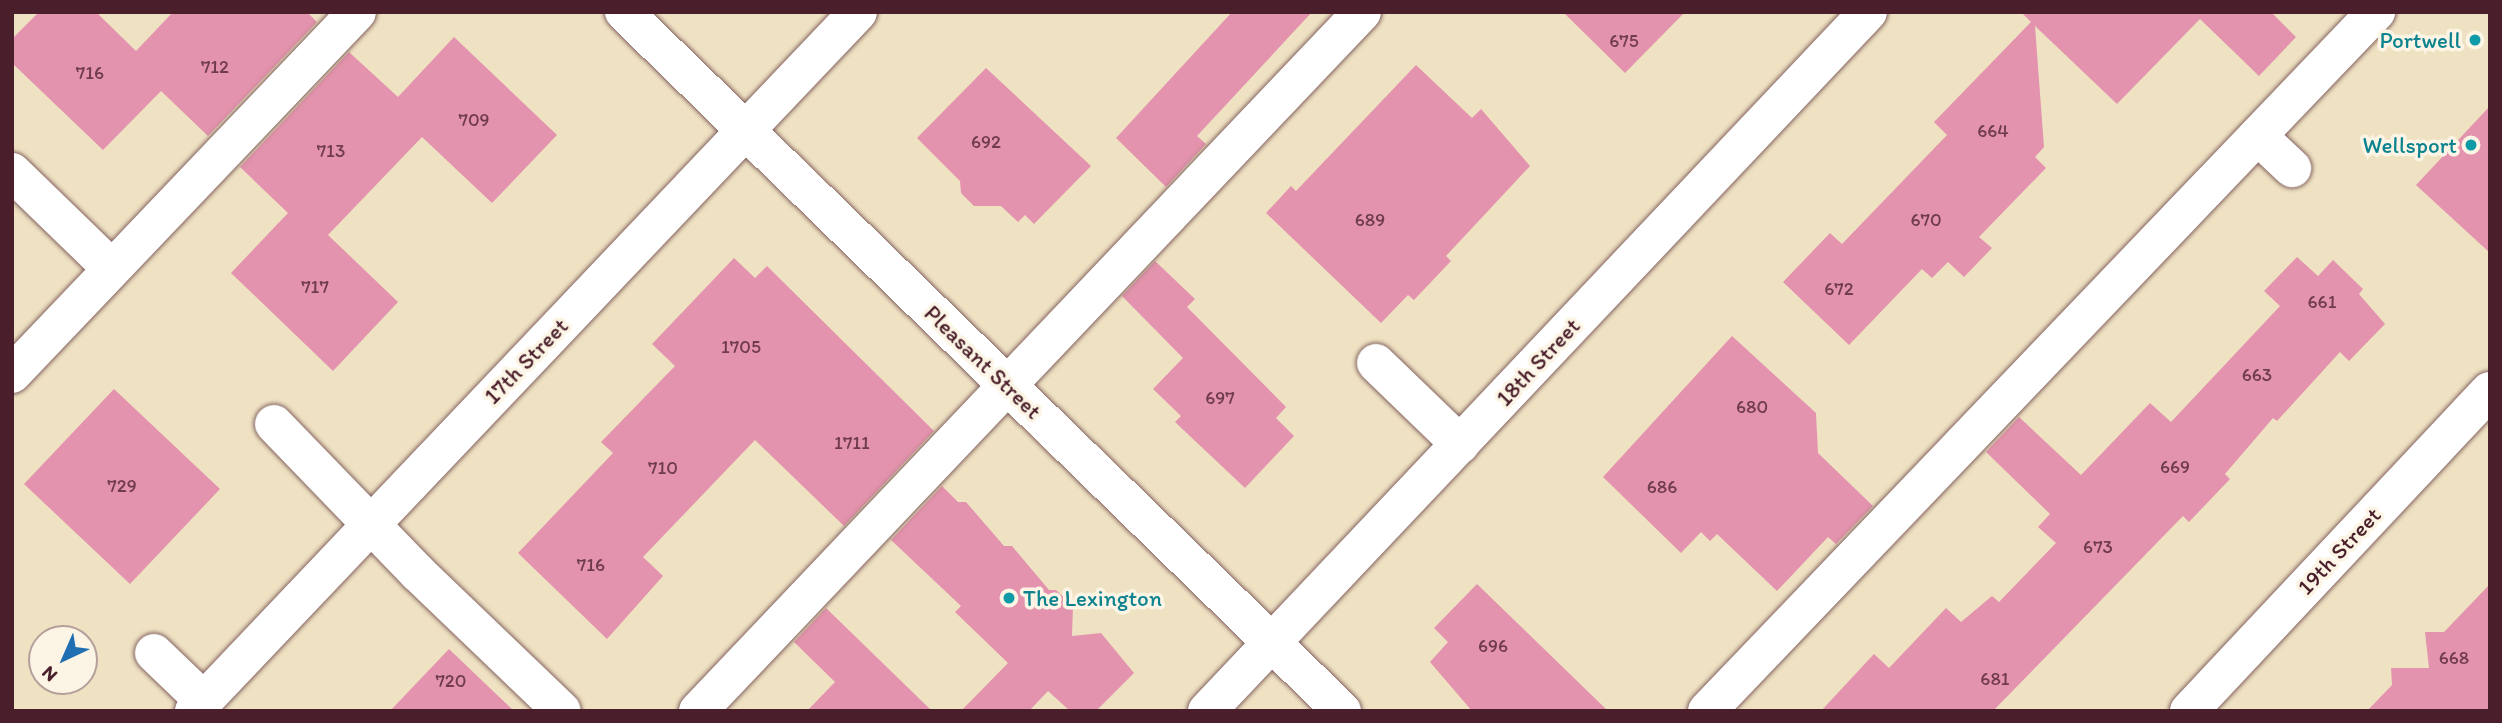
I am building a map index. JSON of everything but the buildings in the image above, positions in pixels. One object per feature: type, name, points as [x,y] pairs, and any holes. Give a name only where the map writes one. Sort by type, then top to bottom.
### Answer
[{"type":"street","points":[[12,374],[357,12]]},
{"type":"street","name":"Pleasant Street","points":[[624,12],[1342,711]]},
{"type":"street","name":"17th Street","points":[[199,706],[858,12]]},
{"type":"street","points":[[698,711],[1008,386],[1205,199],[1362,12]]},
{"type":"street","name":"18th Street","points":[[1207,711],[1868,12]]},
{"type":"street","points":[[1707,711],[2376,12]]},
{"type":"street","points":[[2258,136],[2292,168]]},
{"type":"street","points":[[12,172],[112,269]]},
{"type":"street","points":[[1376,363],[1460,444]]},
{"type":"street","name":"19th Street","points":[[2189,711],[2490,391]]},
{"type":"street","points":[[274,424],[562,711]]},
{"type":"street","points":[[154,653],[199,706]]},
{"type":"place","name":"Portwell","points":[[2475,40]]},
{"type":"place","name":"Wellsport","points":[[2471,145]]},
{"type":"place","name":"The Lexington","points":[[1009,598]]}]
